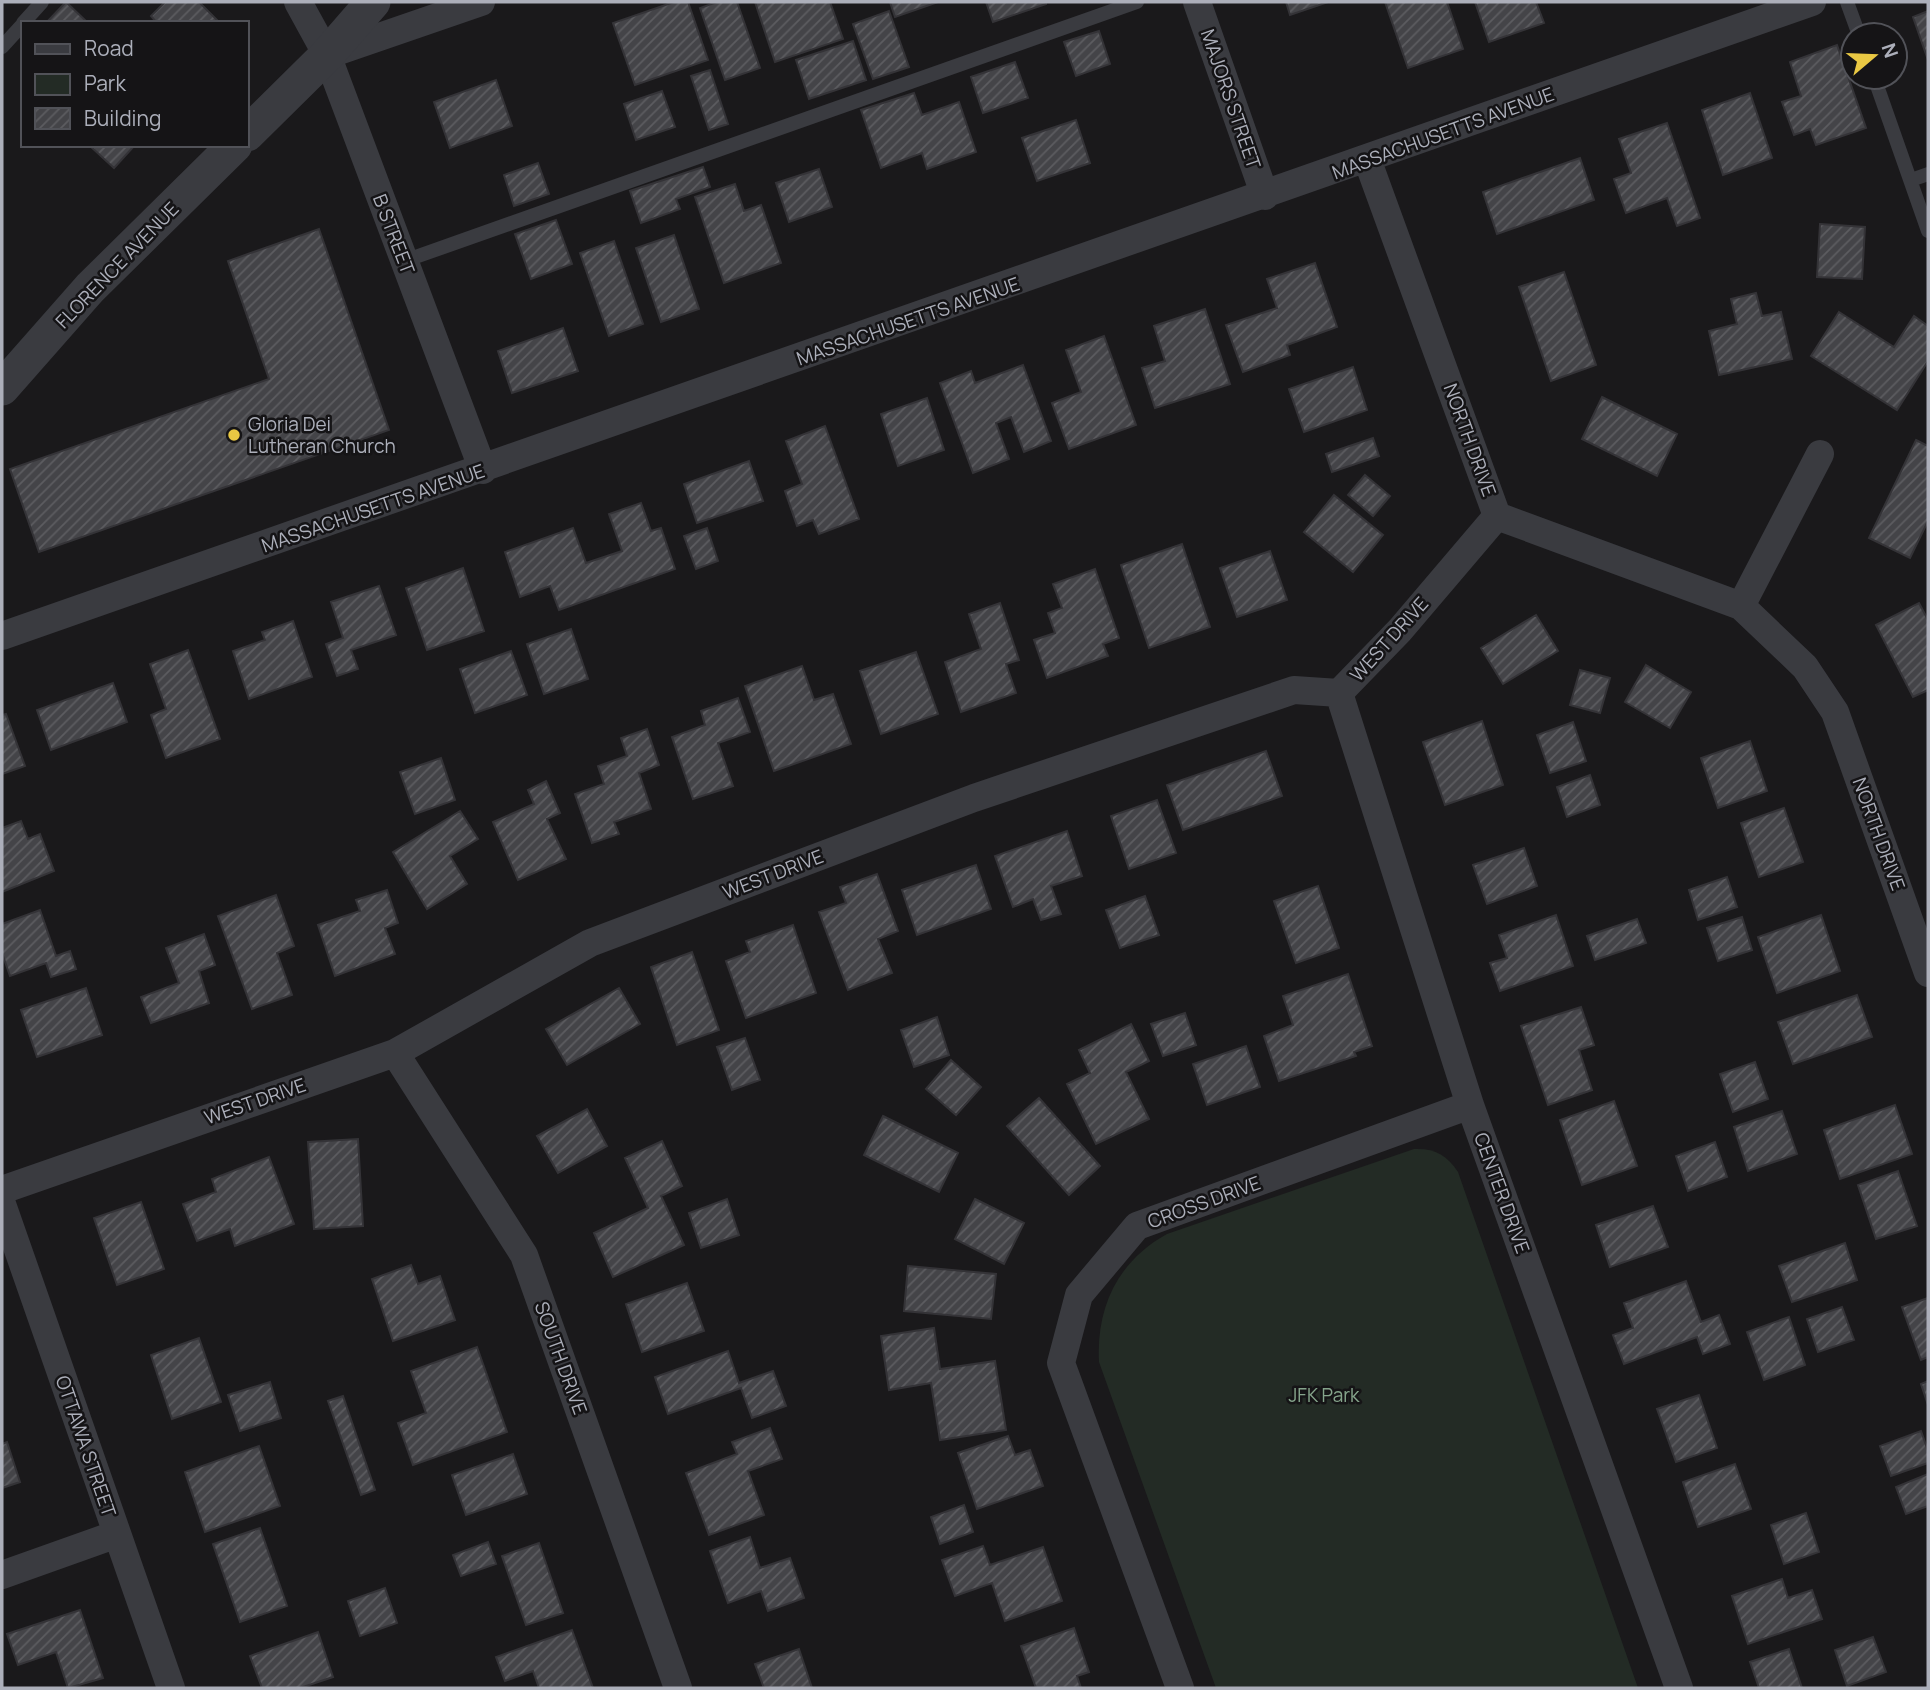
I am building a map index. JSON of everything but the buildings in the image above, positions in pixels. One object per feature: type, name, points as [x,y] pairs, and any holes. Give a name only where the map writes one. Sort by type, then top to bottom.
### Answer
[{"type":"street","name":"B STREET","points":[[298,2],[327,55],[483,470]]},
{"type":"street","points":[[248,133],[327,55],[373,2]]},
{"type":"street","points":[[327,55],[481,2]]},
{"type":"street","name":"MAJORS STREET","points":[[1197,2],[1265,196]]},
{"type":"street","name":"MASSACHUSETTS AVENUE","points":[[2,636],[483,470],[1812,2]]},
{"type":"street","name":"FLORENCE AVENUE","points":[[2,388],[90,288],[233,147]]},
{"type":"street","name":"NORTH DRIVE","points":[[1367,159],[1497,516],[1741,606],[1805,667],[1835,712],[1928,973]]},
{"type":"street","points":[[1741,606],[1820,454]]},
{"type":"street","name":"WEST DRIVE","points":[[2,1190],[395,1053],[603,938],[974,798],[1294,690],[1339,693],[1400,629],[1497,516]]},
{"type":"street","name":"CENTER DRIVE","points":[[1339,693],[1470,1105],[1679,1688]]},
{"type":"street","name":"SOUTH DRIVE","points":[[395,1053],[524,1255],[678,1688]]},
{"type":"street","name":"CROSS DRIVE","points":[[1180,1688],[1061,1363],[1079,1295],[1137,1226],[1470,1105]]},
{"type":"street","name":"OTTAWA STREET","points":[[2,1204],[171,1688]]},
{"type":"street","points":[[2,1575],[117,1534]]},
{"type":"lane","points":[[25,21],[42,2]]},
{"type":"lane","points":[[404,261],[1137,2]]},
{"type":"lane","points":[[1847,2],[1854,21]]},
{"type":"lane","points":[[2,47],[21,25]]},
{"type":"lane","points":[[1879,91],[1928,231]]},
{"type":"lane","points":[[1910,180],[1928,174]]},
{"type":"green space","name":"JFK Park","points":[[1414,1149],[1439,1154],[1458,1172],[1638,1688],[1216,1688],[1099,1362],[1101,1323],[1106,1304],[1123,1272],[1135,1258],[1167,1234]]},
{"type":"place","name":"Gloria Dei Lutheran Church","points":[[234,435]]}]
